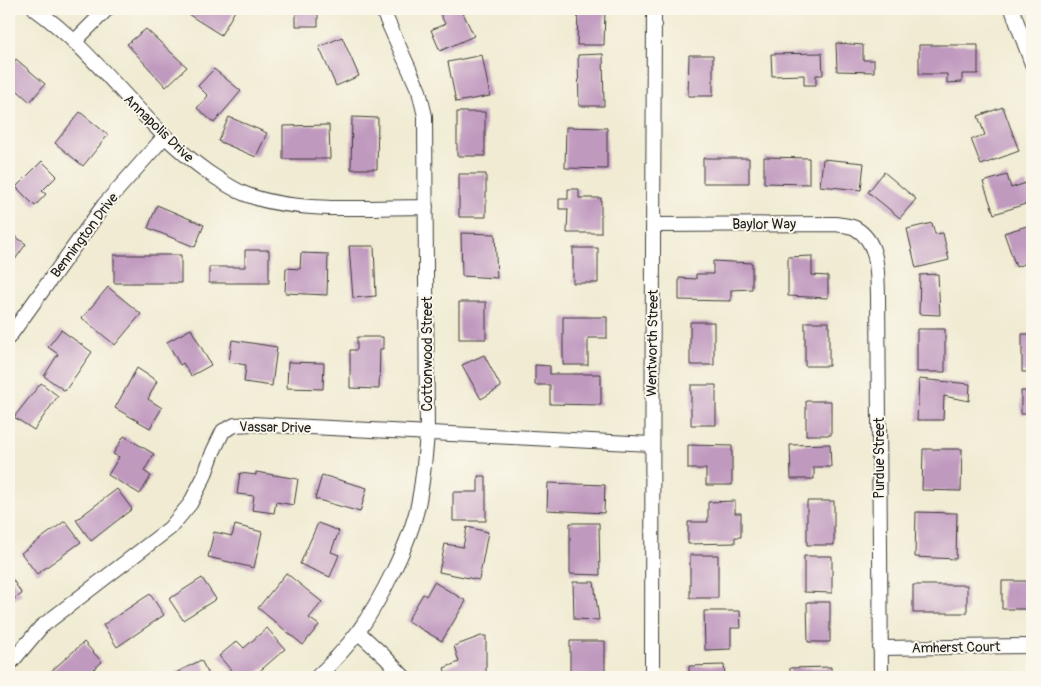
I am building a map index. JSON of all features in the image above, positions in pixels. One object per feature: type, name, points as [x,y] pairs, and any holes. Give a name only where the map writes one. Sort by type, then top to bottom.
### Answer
[{"type":"street","name":"Annapolis Drive","points":[[35,9],[74,42],[164,136],[199,166],[245,194],[308,208],[426,208]]},
{"type":"street","points":[[74,42],[107,9]]},
{"type":"street","name":"Cottonwood Street","points":[[317,677],[358,632],[384,589],[408,534],[417,507],[424,471],[427,434],[426,116],[419,91],[382,9]]},
{"type":"street","name":"Wentworth Street","points":[[652,677],[651,444],[654,9]]},
{"type":"street","points":[[1012,9],[1032,64]]},
{"type":"street","name":"Bennington Drive","points":[[11,328],[104,206],[164,136]]},
{"type":"street","name":"Baylor Way","points":[[654,224],[835,224],[854,227],[868,240]]},
{"type":"street","name":"Purdue Street","points":[[868,240],[877,259],[878,295],[880,677]]},
{"type":"street","name":"Vassar Drive","points":[[9,665],[41,627],[170,528],[190,504],[204,477],[212,452],[223,431],[235,425],[251,424],[651,444]]},
{"type":"street","points":[[358,632],[404,677]]},
{"type":"street","name":"Amherst Court","points":[[880,648],[1032,646]]},
{"type":"building","points":[[184,9],[236,9],[221,35],[183,11]]},
{"type":"building","points":[[296,9],[318,9],[318,26],[296,26]]},
{"type":"building","points":[[438,9],[461,9],[474,36],[440,51],[431,30],[445,24]]},
{"type":"building","points":[[578,9],[605,9],[604,45],[577,45]]},
{"type":"building","points":[[146,29],[187,67],[166,87],[127,44]]},
{"type":"building","points":[[342,37],[359,76],[336,86],[319,47]]},
{"type":"building","points":[[836,43],[863,45],[863,60],[874,60],[874,72],[837,71]]},
{"type":"building","points":[[919,45],[978,45],[978,74],[962,74],[962,82],[947,83],[947,74],[919,74]]},
{"type":"building","points":[[822,53],[823,75],[816,75],[816,85],[804,85],[804,75],[772,76],[771,54]]},
{"type":"building","points":[[603,54],[604,106],[579,106],[578,55]]},
{"type":"building","points":[[482,55],[490,96],[456,102],[448,62]]},
{"type":"building","points":[[689,55],[713,55],[713,96],[688,96]]},
{"type":"building","points":[[16,59],[45,84],[30,102],[9,83],[9,68]]},
{"type":"building","points":[[214,69],[241,91],[214,123],[197,108],[208,96],[198,86]]},
{"type":"building","points":[[1003,107],[1019,151],[981,165],[971,139],[985,135],[978,116]]},
{"type":"building","points":[[80,112],[108,135],[83,166],[55,143]]},
{"type":"building","points":[[457,112],[485,112],[485,156],[457,156]]},
{"type":"building","points":[[229,117],[267,133],[256,157],[218,141]]},
{"type":"building","points":[[352,117],[378,118],[377,169],[351,169]]},
{"type":"building","points":[[329,125],[330,159],[283,159],[283,126]]},
{"type":"building","points":[[566,127],[607,128],[607,169],[565,168]]},
{"type":"building","points":[[764,157],[809,158],[809,184],[764,183]]},
{"type":"building","points":[[703,158],[749,158],[749,183],[703,183]]},
{"type":"building","points":[[823,159],[864,163],[861,190],[820,186]]},
{"type":"building","points":[[42,161],[57,176],[42,191],[46,194],[35,206],[16,187]]},
{"type":"building","points":[[884,172],[916,199],[900,218],[868,192]]},
{"type":"building","points":[[459,174],[486,174],[486,217],[459,217]]},
{"type":"building","points":[[1007,175],[1011,188],[1026,183],[1032,202],[994,214],[983,182]]},
{"type":"building","points":[[568,189],[579,189],[579,198],[601,198],[601,233],[567,233],[568,209],[559,209],[559,199],[568,199]]},
{"type":"building","points":[[157,205],[204,225],[195,247],[148,228]]},
{"type":"building","points":[[932,223],[935,234],[943,233],[949,260],[916,268],[907,229]]},
{"type":"building","points":[[1030,225],[1032,233],[1032,261],[1016,267],[1004,233]]},
{"type":"building","points":[[9,232],[26,244],[9,268]]},
{"type":"building","points":[[461,233],[495,234],[497,278],[462,276]]},
{"type":"building","points":[[349,246],[374,246],[376,296],[353,298]]},
{"type":"building","points":[[573,248],[598,248],[598,283],[573,283]]},
{"type":"building","points":[[245,250],[269,250],[269,283],[209,283],[209,267],[245,267]]},
{"type":"building","points":[[301,253],[328,254],[327,295],[285,293],[286,268],[300,269]]},
{"type":"building","points":[[114,255],[181,255],[181,283],[114,283]]},
{"type":"building","points":[[812,256],[812,275],[828,276],[828,298],[788,296],[788,257]]},
{"type":"building","points":[[713,261],[752,263],[752,289],[731,290],[731,301],[679,300],[679,278],[696,279],[696,274],[713,274]]},
{"type":"building","points":[[938,274],[940,315],[919,314],[920,275]]},
{"type":"building","points":[[108,287],[141,314],[115,345],[82,318]]},
{"type":"building","points":[[459,302],[486,302],[486,339],[459,339]]},
{"type":"building","points":[[563,317],[607,317],[607,338],[588,338],[588,365],[563,365]]},
{"type":"building","points":[[690,322],[714,322],[714,365],[690,365]]},
{"type":"building","points":[[805,322],[829,322],[829,366],[805,366]]},
{"type":"building","points":[[191,329],[211,365],[191,376],[183,363],[180,365],[167,342]]},
{"type":"building","points":[[917,329],[945,329],[945,372],[917,372]]},
{"type":"building","points":[[61,330],[92,352],[65,391],[44,376],[58,354],[48,347]]},
{"type":"building","points":[[1022,334],[1032,334],[1032,372],[1022,372]]},
{"type":"building","points":[[357,337],[383,337],[383,349],[380,349],[379,389],[350,388],[350,350],[357,350]]},
{"type":"building","points":[[232,340],[277,347],[272,386],[244,382],[246,365],[229,362]]},
{"type":"building","points":[[484,355],[501,387],[481,399],[462,365]]},
{"type":"building","points":[[288,362],[324,363],[323,389],[287,388]]},
{"type":"building","points":[[535,365],[550,366],[550,374],[601,374],[601,405],[550,404],[550,385],[535,385]]},
{"type":"building","points":[[137,368],[157,381],[148,399],[162,408],[150,428],[115,408]]},
{"type":"building","points":[[919,379],[970,384],[969,401],[944,396],[943,420],[917,420]]},
{"type":"building","points":[[41,383],[58,396],[34,430],[14,417]]},
{"type":"building","points":[[691,385],[716,385],[716,425],[691,425]]},
{"type":"building","points":[[1021,391],[1032,391],[1032,414],[1021,414]]},
{"type":"building","points":[[806,401],[831,401],[831,435],[806,435]]},
{"type":"building","points":[[124,436],[154,454],[144,471],[151,476],[140,494],[108,475],[119,457],[113,454]]},
{"type":"building","points":[[830,444],[831,467],[814,467],[814,479],[791,479],[790,445]]},
{"type":"building","points":[[688,445],[732,446],[732,485],[706,485],[706,469],[688,469]]},
{"type":"building","points":[[923,449],[962,449],[961,491],[922,490]]},
{"type":"building","points":[[256,472],[298,479],[294,505],[276,502],[274,513],[252,510],[254,496],[237,494],[240,473],[256,475]]},
{"type":"building","points":[[322,475],[367,488],[360,512],[315,499]]},
{"type":"building","points":[[478,476],[486,476],[486,521],[453,521],[453,492],[478,492]]},
{"type":"building","points":[[548,483],[605,485],[604,513],[547,510]]},
{"type":"building","points":[[117,489],[132,509],[91,541],[76,520]]},
{"type":"building","points":[[735,501],[735,513],[741,513],[741,537],[735,537],[735,543],[688,544],[688,522],[708,522],[708,502]]},
{"type":"building","points":[[807,501],[834,501],[834,545],[807,545]]},
{"type":"building","points":[[916,512],[957,513],[956,559],[915,557]]},
{"type":"building","points":[[65,521],[81,542],[37,574],[21,553]]},
{"type":"building","points":[[318,523],[339,531],[331,552],[339,555],[330,577],[300,564]]},
{"type":"building","points":[[570,523],[599,523],[600,575],[570,574]]},
{"type":"building","points":[[235,525],[262,532],[254,568],[208,557],[214,532],[232,536]]},
{"type":"building","points":[[467,527],[488,532],[479,580],[439,572],[445,544],[463,547]]},
{"type":"building","points":[[690,555],[718,555],[718,598],[690,598]]},
{"type":"building","points":[[804,556],[832,556],[832,593],[804,592]]},
{"type":"building","points":[[286,573],[322,602],[309,618],[319,625],[303,645],[258,608]]},
{"type":"building","points":[[9,574],[22,594],[9,602]]},
{"type":"building","points":[[202,578],[216,599],[183,620],[169,599]]},
{"type":"building","points":[[1002,581],[1032,581],[1032,609],[1002,609]]},
{"type":"building","points":[[434,582],[466,601],[442,641],[407,621],[423,594],[426,596]]},
{"type":"building","points":[[573,582],[594,582],[599,620],[574,619]]},
{"type":"building","points":[[913,585],[967,585],[967,613],[913,613]]},
{"type":"building","points":[[150,594],[164,615],[117,647],[103,625]]},
{"type":"building","points":[[807,602],[830,602],[830,642],[808,642]]},
{"type":"building","points":[[704,611],[740,611],[741,628],[731,628],[731,649],[705,650]]},
{"type":"building","points":[[267,628],[285,649],[253,677],[237,677],[219,656],[237,641],[244,648]]},
{"type":"building","points":[[486,636],[486,677],[447,677],[444,668],[459,662],[454,646]]},
{"type":"building","points":[[570,641],[605,641],[605,677],[570,677]]},
{"type":"building","points":[[84,642],[102,662],[85,677],[52,677],[49,673]]},
{"type":"building","points":[[201,660],[210,677],[168,677]]},
{"type":"building","points":[[724,665],[725,677],[689,677],[689,666]]},
{"type":"building","points":[[831,667],[831,677],[790,677],[790,668]]}]
